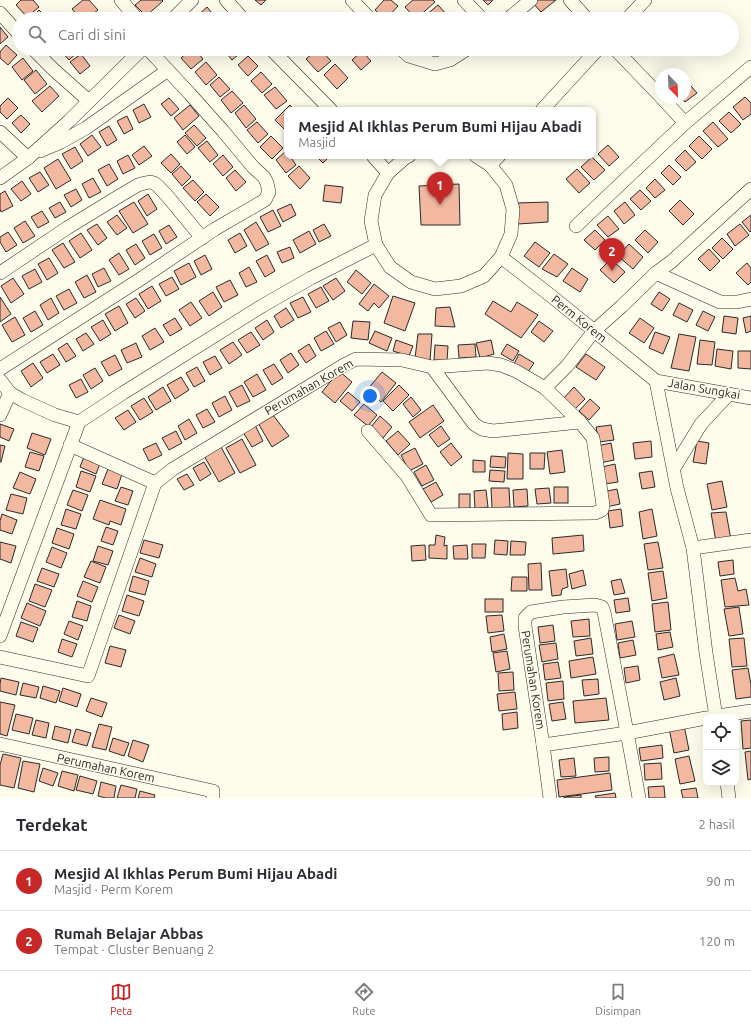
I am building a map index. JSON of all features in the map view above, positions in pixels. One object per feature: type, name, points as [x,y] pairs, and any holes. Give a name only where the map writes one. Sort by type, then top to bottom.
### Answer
[{"type":"street","points":[[121,0],[131,12]]},
{"type":"street","points":[[180,12],[192,0]]},
{"type":"street","points":[[226,0],[237,12]]},
{"type":"street","points":[[352,0],[363,12]]},
{"type":"street","points":[[464,0],[475,12]]},
{"type":"street","points":[[516,12],[531,0]]},
{"type":"street","points":[[570,0],[581,12]]},
{"type":"street","points":[[634,12],[645,0]]},
{"type":"street","points":[[0,13],[12,26]]},
{"type":"street","points":[[40,56],[89,101]]},
{"type":"street","points":[[0,178],[30,156],[135,56]]},
{"type":"street","points":[[0,370],[202,238],[265,200],[269,192],[264,177],[155,56]]},
{"type":"street","points":[[278,56],[328,107]]},
{"type":"street","points":[[409,56],[435,64],[450,60],[456,56]]},
{"type":"street","points":[[545,107],[592,56]]},
{"type":"street","points":[[622,56],[655,92]]},
{"type":"street","points":[[576,226],[685,123],[751,67]]},
{"type":"street","points":[[30,156],[61,142],[86,128],[168,70]]},
{"type":"street","points":[[667,104],[685,123]]},
{"type":"street","points":[[0,132],[30,156]]},
{"type":"street","points":[[376,159],[388,173]]},
{"type":"street","points":[[404,159],[388,173],[375,195],[371,220],[376,246],[390,267],[411,282],[435,289],[461,286],[484,276],[502,257],[512,234],[513,209],[506,185],[495,161]]},
{"type":"street","points":[[0,274],[67,228],[138,185],[150,182],[158,186],[202,238]]},
{"type":"street","points":[[545,388],[567,366],[594,331],[656,273],[671,262],[751,189]]},
{"type":"street","points":[[0,636],[79,422],[262,306],[312,278],[376,246]]},
{"type":"street","name":"Perm Korem","points":[[502,257],[656,381]]},
{"type":"street","points":[[656,273],[720,302],[737,302],[751,299]]},
{"type":"street","name":"Perumahan Korem","points":[[155,483],[179,464],[356,359],[402,360],[432,367],[488,363],[502,365],[516,371],[545,388],[580,422],[593,438],[603,505],[602,510],[595,513],[432,516],[407,476],[368,431]]},
{"type":"street","points":[[432,367],[474,424],[482,429],[493,431],[580,422]]},
{"type":"street","points":[[0,380],[10,393],[22,400],[55,415],[79,422]]},
{"type":"street","points":[[656,381],[678,488],[693,548],[712,714]]},
{"type":"street","name":"Jalan Sungkai","points":[[656,381],[751,398]]},
{"type":"street","points":[[0,415],[10,393]]},
{"type":"street","points":[[674,468],[701,424],[729,394]]},
{"type":"street","points":[[0,657],[88,676],[155,483],[70,445]]},
{"type":"street","points":[[693,548],[751,540]]},
{"type":"street","name":"Perumahan Korem","points":[[627,733],[543,745],[525,626],[525,618],[531,612],[556,608],[595,605],[602,606],[604,612],[627,733],[639,798]]},
{"type":"street","points":[[732,714],[751,711]]},
{"type":"street","points":[[627,733],[703,719]]},
{"type":"street","name":"Perumahan Korem","points":[[0,744],[213,795]]},
{"type":"street","points":[[543,745],[550,798]]},
{"type":"street","points":[[727,786],[729,798]]},
{"type":"building","points":[[21,0],[33,0],[39,7],[33,12],[22,12],[16,5]]},
{"type":"building","points":[[83,0],[89,0],[98,10],[95,12],[75,12],[72,9]]},
{"type":"building","points":[[141,0],[163,1],[151,12],[142,12],[135,5]]},
{"type":"building","points":[[255,0],[266,0],[261,5]]},
{"type":"building","points":[[384,0],[391,0],[398,6],[392,12],[377,12],[375,10]]},
{"type":"building","points":[[413,0],[433,0],[435,2],[424,12],[410,12],[405,7]]},
{"type":"building","points":[[483,0],[493,0],[488,5]]},
{"type":"building","points":[[536,0],[556,0],[541,12],[533,3]]},
{"type":"building","points":[[438,5],[444,12],[430,12]]},
{"type":"building","points":[[207,7],[211,12],[202,12]]},
{"type":"building","points":[[0,27],[8,37],[0,44]]},
{"type":"building","points":[[6,45],[12,50],[12,56],[16,56],[8,65],[0,58],[0,52]]},
{"type":"building","points":[[65,56],[73,56],[69,60]]},
{"type":"building","points":[[78,56],[82,56],[90,66],[80,74],[70,62]]},
{"type":"building","points":[[183,56],[201,56],[203,59],[191,69],[181,58]]},
{"type":"building","points":[[229,56],[237,56],[232,60]]},
{"type":"building","points":[[248,56],[258,66],[248,76],[238,65]]},
{"type":"building","points":[[310,56],[326,56],[331,61],[318,72],[306,59]]},
{"type":"building","points":[[356,56],[366,56],[371,61],[361,70],[352,60]]},
{"type":"building","points":[[23,58],[33,71],[22,80],[12,67]]},
{"type":"building","points":[[206,62],[217,75],[206,85],[195,72]]},
{"type":"building","points":[[335,64],[348,78],[337,89],[324,75]]},
{"type":"building","points":[[36,70],[47,84],[35,94],[24,80]]},
{"type":"building","points":[[261,72],[272,84],[262,93],[251,81]]},
{"type":"building","points":[[219,77],[230,89],[220,97],[210,85]]},
{"type":"building","points":[[50,86],[59,96],[42,112],[32,101]]},
{"type":"building","points":[[691,86],[697,93],[691,98]]},
{"type":"building","points":[[275,87],[287,101],[276,109],[264,95]]},
{"type":"building","points":[[232,91],[243,103],[231,113],[221,100]]},
{"type":"building","points":[[745,97],[751,103],[751,114],[743,120],[733,107]]},
{"type":"building","points":[[8,98],[18,108],[7,119],[0,112],[0,106]]},
{"type":"building","points":[[169,98],[179,109],[171,116],[161,104]]},
{"type":"building","points":[[144,104],[151,117],[139,123],[133,110]]},
{"type":"building","points":[[190,105],[199,116],[183,130],[174,118]]},
{"type":"building","points":[[244,105],[256,119],[246,128],[235,113]]},
{"type":"building","points":[[284,111],[284,129],[275,120]]},
{"type":"building","points":[[729,112],[741,124],[731,133],[719,121]]},
{"type":"building","points":[[21,115],[30,124],[21,133],[12,123]]},
{"type":"building","points":[[127,116],[133,129],[124,134],[117,121]]},
{"type":"building","points":[[257,122],[268,134],[258,143],[247,130]]},
{"type":"building","points":[[713,122],[728,139],[718,147],[703,131]]},
{"type":"building","points":[[194,125],[206,138],[197,146],[185,133]]},
{"type":"building","points":[[109,126],[117,140],[107,146],[99,132]]},
{"type":"building","points":[[92,135],[101,147],[88,156],[80,144]]},
{"type":"building","points":[[185,135],[195,147],[187,154],[177,142]]},
{"type":"building","points":[[271,136],[283,148],[272,159],[260,147]]},
{"type":"building","points":[[699,136],[712,149],[702,159],[689,146]]},
{"type":"building","points":[[207,141],[218,155],[210,162],[198,148]]},
{"type":"building","points":[[608,145],[619,157],[609,166],[598,154]]},
{"type":"building","points":[[144,146],[152,156],[139,165],[132,155]]},
{"type":"building","points":[[75,147],[83,161],[71,169],[62,154]]},
{"type":"building","points":[[685,150],[696,162],[686,171],[675,160]]},
{"type":"building","points":[[284,153],[284,159],[292,159],[296,165],[286,173],[276,160]]},
{"type":"building","points":[[171,154],[180,164],[171,173],[161,163]]},
{"type":"building","points":[[128,155],[135,168],[123,174],[117,161]]},
{"type":"building","points":[[223,155],[233,167],[223,176],[213,164]]},
{"type":"building","points":[[58,159],[71,180],[56,189],[44,168]]},
{"type":"building","points":[[319,159],[327,159],[323,163]]},
{"type":"building","points":[[590,159],[594,159],[605,170],[594,180],[581,167]]},
{"type":"building","points":[[109,164],[118,179],[107,186],[98,170]]},
{"type":"building","points":[[669,165],[681,177],[673,185],[661,173]]},
{"type":"building","points":[[181,166],[191,177],[182,186],[172,174]]},
{"type":"building","points":[[299,166],[310,178],[300,189],[288,176]]},
{"type":"building","points":[[577,169],[590,183],[579,193],[566,179]]},
{"type":"building","points":[[235,170],[246,182],[236,191],[226,178]]},
{"type":"building","points":[[40,172],[49,185],[38,192],[29,178]]},
{"type":"building","points":[[93,178],[101,192],[89,198],[82,184]]},
{"type":"building","points":[[655,179],[665,190],[655,198],[646,188]]},
{"type":"building","points":[[193,180],[204,192],[195,201],[183,188]]},
{"type":"building","points":[[22,181],[31,194],[21,201],[11,189]]},
{"type":"building","points":[[459,184],[460,225],[421,225],[419,186]]},
{"type":"building","points":[[325,185],[343,187],[341,203],[323,201]]},
{"type":"building","points":[[76,189],[82,200],[71,207],[64,195]]},
{"type":"building","points":[[640,190],[651,201],[641,210],[630,199]]},
{"type":"building","points":[[5,191],[13,206],[1,212],[0,194]]},
{"type":"building","points":[[148,194],[157,209],[147,216],[138,201]]},
{"type":"building","points":[[206,194],[219,207],[210,216],[197,202]]},
{"type":"building","points":[[680,200],[694,214],[683,225],[669,211]]},
{"type":"building","points":[[60,202],[66,212],[55,218],[49,208]]},
{"type":"building","points":[[134,202],[148,224],[133,233],[119,211]]},
{"type":"building","points":[[548,202],[548,222],[518,224],[517,203]]},
{"type":"building","points":[[625,202],[635,215],[624,224],[614,211]]},
{"type":"building","points":[[291,204],[296,215],[283,222],[277,210]]},
{"type":"building","points":[[273,210],[281,226],[268,232],[260,217]]},
{"type":"building","points":[[42,211],[49,222],[38,228],[31,217]]},
{"type":"building","points":[[117,215],[127,228],[117,235],[107,222]]},
{"type":"building","points":[[751,215],[751,231],[750,232],[742,222]]},
{"type":"building","points":[[608,216],[619,229],[608,237],[597,225]]},
{"type":"building","points":[[25,221],[35,236],[23,243],[14,228]]},
{"type":"building","points":[[256,222],[269,244],[256,251],[244,230]]},
{"type":"building","points":[[97,224],[107,238],[98,245],[87,230]]},
{"type":"building","points":[[324,224],[331,236],[319,242],[313,230]]},
{"type":"building","points":[[740,224],[749,235],[735,246],[727,234]]},
{"type":"building","points":[[169,225],[177,237],[166,244],[159,231]]},
{"type":"building","points":[[595,230],[605,240],[595,250],[584,240]]},
{"type":"building","points":[[645,230],[658,242],[648,253],[635,240]]},
{"type":"building","points":[[309,231],[316,244],[300,253],[293,240]]},
{"type":"building","points":[[8,232],[17,245],[6,252],[0,242],[0,237]]},
{"type":"building","points":[[81,233],[92,250],[80,258],[69,241]]},
{"type":"building","points":[[240,233],[247,246],[235,253],[228,240]]},
{"type":"building","points":[[154,234],[162,248],[150,255],[142,241]]},
{"type":"building","points":[[722,238],[733,249],[723,259],[712,248]]},
{"type":"building","points":[[535,242],[550,253],[539,267],[524,256]]},
{"type":"building","points":[[63,243],[75,262],[64,268],[52,250]]},
{"type":"building","points":[[136,244],[145,258],[135,265],[126,250]]},
{"type":"building","points":[[629,244],[643,257],[633,269],[618,256]]},
{"type":"building","points":[[290,247],[294,258],[282,263],[277,252]]},
{"type":"building","points":[[709,249],[720,261],[710,271],[698,259]]},
{"type":"building","points":[[119,253],[129,269],[119,275],[109,260]]},
{"type":"building","points":[[554,254],[568,264],[557,277],[542,269]]},
{"type":"building","points":[[205,255],[212,269],[201,275],[194,261]]},
{"type":"building","points":[[267,255],[275,271],[265,277],[256,261]]},
{"type":"building","points":[[49,258],[58,273],[47,280],[38,264]]},
{"type":"building","points":[[611,259],[625,272],[614,283],[600,270]]},
{"type":"building","points":[[189,263],[196,277],[181,285],[174,271]]},
{"type":"building","points":[[747,263],[751,268],[751,282],[748,285],[736,273]]},
{"type":"building","points":[[249,267],[257,282],[246,287],[239,273]]},
{"type":"building","points":[[104,268],[111,281],[98,287],[92,274]]},
{"type":"building","points":[[572,268],[588,279],[580,292],[563,281]]},
{"type":"building","points":[[35,269],[42,282],[29,289],[22,276]]},
{"type":"building","points":[[356,270],[371,283],[362,294],[347,282]]},
{"type":"building","points":[[87,275],[96,292],[84,298],[75,282]]},
{"type":"building","points":[[172,277],[179,289],[166,296],[159,284]]},
{"type":"building","points":[[13,278],[24,294],[11,303],[1,286]]},
{"type":"building","points":[[336,278],[345,291],[333,300],[323,286]]},
{"type":"building","points":[[230,280],[238,295],[224,302],[216,287]]},
{"type":"building","points":[[374,284],[389,296],[379,308],[374,303],[368,311],[359,304]]},
{"type":"building","points":[[152,286],[161,301],[148,309],[139,294]]},
{"type":"building","points":[[321,287],[329,301],[316,308],[308,294]]},
{"type":"building","points":[[69,289],[77,303],[64,310],[56,296]]},
{"type":"building","points":[[213,292],[222,307],[209,316],[199,301]]},
{"type":"building","points":[[659,292],[670,299],[662,311],[651,304]]},
{"type":"building","points":[[393,296],[415,303],[405,331],[384,323]]},
{"type":"building","points":[[0,297],[11,314],[0,322]]},
{"type":"building","points":[[303,297],[311,312],[298,318],[290,303]]},
{"type":"building","points":[[51,298],[59,313],[48,320],[40,305]]},
{"type":"building","points":[[136,298],[145,311],[135,318],[126,304]]},
{"type":"building","points":[[493,301],[511,312],[517,302],[538,315],[521,338],[485,314]]},
{"type":"building","points":[[191,302],[202,318],[190,326],[179,310]]},
{"type":"building","points":[[679,303],[693,310],[687,322],[673,315]]},
{"type":"building","points":[[119,306],[128,323],[115,331],[105,314]]},
{"type":"building","points":[[450,307],[455,327],[435,326],[436,308]]},
{"type":"building","points":[[286,308],[294,320],[281,328],[274,316]]},
{"type":"building","points":[[35,311],[43,325],[31,332],[23,318]]},
{"type":"building","points":[[703,311],[715,317],[708,331],[696,325]]},
{"type":"building","points":[[724,316],[738,318],[736,334],[722,332]]},
{"type":"building","points":[[751,316],[751,331],[746,333],[743,318]]},
{"type":"building","points":[[15,317],[25,335],[12,342],[2,325]]},
{"type":"building","points":[[175,318],[182,329],[170,336],[163,325]]},
{"type":"building","points":[[640,318],[654,328],[644,343],[629,333]]},
{"type":"building","points":[[103,320],[111,334],[100,341],[91,327]]},
{"type":"building","points":[[267,320],[274,332],[263,340],[255,328]]},
{"type":"building","points":[[353,321],[370,322],[368,340],[351,338]]},
{"type":"building","points":[[539,321],[553,331],[544,342],[531,332]]},
{"type":"building","points":[[340,322],[347,335],[336,342],[328,328]]},
{"type":"building","points":[[155,328],[164,342],[150,350],[142,336]]},
{"type":"building","points":[[326,331],[334,344],[321,351],[314,338]]},
{"type":"building","points":[[375,331],[392,338],[387,351],[369,343]]},
{"type":"building","points":[[251,332],[260,345],[247,353],[238,340]]},
{"type":"building","points":[[655,332],[670,337],[663,354],[649,348]]},
{"type":"building","points":[[86,333],[94,344],[83,351],[76,339]]},
{"type":"building","points":[[418,334],[432,334],[430,361],[415,358]]},
{"type":"building","points":[[679,334],[696,337],[689,371],[671,368]]},
{"type":"building","points":[[396,340],[413,346],[409,356],[393,351]]},
{"type":"building","points":[[491,340],[494,354],[480,358],[476,343]]},
{"type":"building","points":[[700,340],[715,342],[712,365],[697,364]]},
{"type":"building","points":[[233,342],[242,355],[229,364],[220,350]]},
{"type":"building","points":[[67,343],[76,356],[66,362],[58,349]]},
{"type":"building","points":[[136,343],[142,357],[127,363],[121,350]]},
{"type":"building","points":[[309,344],[316,356],[306,363],[298,351]]},
{"type":"building","points":[[475,344],[476,357],[459,358],[458,345]]},
{"type":"building","points":[[507,344],[519,351],[513,361],[501,354]]},
{"type":"building","points":[[435,345],[448,346],[447,361],[434,360]]},
{"type":"building","points":[[717,349],[733,351],[731,369],[715,366]]},
{"type":"building","points":[[738,351],[751,351],[751,369],[738,368]]},
{"type":"building","points":[[291,353],[299,365],[288,373],[280,360]]},
{"type":"building","points":[[53,354],[60,365],[47,373],[40,362]]},
{"type":"building","points":[[519,354],[534,363],[528,372],[514,364]]},
{"type":"building","points":[[586,354],[605,367],[596,380],[576,367]]},
{"type":"building","points":[[115,355],[122,369],[109,376],[101,362]]},
{"type":"building","points":[[215,356],[222,368],[210,375],[203,362]]},
{"type":"building","points":[[33,363],[43,378],[31,387],[21,371]]},
{"type":"building","points":[[274,364],[283,378],[272,385],[263,370]]},
{"type":"building","points":[[197,367],[205,381],[194,387],[186,373]]},
{"type":"building","points":[[95,368],[103,381],[91,389],[83,375]]},
{"type":"building","points":[[339,371],[352,382],[335,403],[322,392]]},
{"type":"building","points":[[382,372],[396,383],[381,402],[367,390]]},
{"type":"building","points":[[257,374],[266,390],[253,397],[244,382]]},
{"type":"building","points":[[181,377],[189,390],[175,399],[167,385]]},
{"type":"building","points":[[81,379],[88,392],[76,398],[69,385]]},
{"type":"building","points":[[242,385],[250,401],[237,407],[229,392]]},
{"type":"building","points":[[399,385],[409,395],[393,411],[383,401]]},
{"type":"building","points":[[163,387],[171,401],[156,410],[148,397]]},
{"type":"building","points":[[574,387],[585,399],[574,410],[563,399]]},
{"type":"building","points":[[348,392],[360,402],[352,411],[340,401]]},
{"type":"building","points":[[225,396],[232,410],[219,417],[212,403]]},
{"type":"building","points":[[411,397],[421,410],[413,417],[403,404]]},
{"type":"building","points":[[144,398],[153,412],[140,420],[131,406]]},
{"type":"building","points":[[590,399],[600,408],[589,420],[579,411]]},
{"type":"building","points":[[364,404],[377,415],[368,426],[354,415]]},
{"type":"building","points":[[433,405],[444,421],[420,438],[409,422]]},
{"type":"building","points":[[207,409],[215,422],[203,428],[196,415]]},
{"type":"building","points":[[128,410],[136,422],[124,430],[115,418]]},
{"type":"building","points":[[273,415],[289,436],[272,447],[258,423]]},
{"type":"building","points":[[380,416],[392,427],[383,438],[371,427]]},
{"type":"building","points":[[189,419],[197,433],[185,440],[178,426]]},
{"type":"building","points":[[0,424],[14,429],[9,441],[0,437]]},
{"type":"building","points":[[255,425],[263,441],[252,447],[243,432]]},
{"type":"building","points":[[611,425],[614,440],[599,442],[596,427]]},
{"type":"building","points":[[441,426],[450,439],[438,447],[429,435]]},
{"type":"building","points":[[176,431],[182,443],[169,450],[162,438]]},
{"type":"building","points":[[398,431],[410,444],[398,455],[386,441]]},
{"type":"building","points":[[32,433],[51,439],[45,455],[27,448]]},
{"type":"building","points":[[242,439],[256,465],[240,473],[226,448]]},
{"type":"building","points":[[651,441],[652,457],[635,459],[633,443]]},
{"type":"building","points":[[697,441],[709,443],[706,464],[693,462]]},
{"type":"building","points":[[156,443],[162,455],[149,461],[143,449]]},
{"type":"building","points":[[451,443],[462,457],[451,466],[440,452]]},
{"type":"building","points":[[611,443],[614,460],[600,463],[597,446]]},
{"type":"building","points":[[0,445],[5,446],[1,462],[0,462]]},
{"type":"building","points":[[220,445],[235,473],[219,482],[203,454]]},
{"type":"building","points":[[415,448],[423,464],[409,471],[401,455]]},
{"type":"building","points":[[562,450],[565,472],[550,474],[547,452]]},
{"type":"building","points":[[30,452],[44,456],[39,471],[25,467]]},
{"type":"building","points":[[508,453],[523,454],[523,479],[507,479]]},
{"type":"building","points":[[530,453],[545,453],[544,469],[530,469]]},
{"type":"building","points":[[85,454],[101,461],[96,474],[80,467]]},
{"type":"building","points":[[491,456],[506,457],[505,468],[490,467]]},
{"type":"building","points":[[473,460],[485,461],[485,472],[473,472]]},
{"type":"building","points":[[204,462],[211,474],[200,481],[193,468]]},
{"type":"building","points":[[615,464],[618,482],[605,484],[602,467]]},
{"type":"building","points":[[426,465],[434,480],[422,486],[414,472]]},
{"type":"building","points":[[108,469],[122,474],[117,489],[102,484]]},
{"type":"building","points":[[490,470],[505,471],[504,482],[489,481]]},
{"type":"building","points":[[81,471],[96,476],[90,492],[76,487]]},
{"type":"building","points":[[652,471],[655,487],[642,489],[639,473]]},
{"type":"building","points":[[20,472],[36,479],[30,494],[13,488]]},
{"type":"building","points":[[187,474],[194,485],[184,490],[177,479]]},
{"type":"building","points":[[722,481],[727,507],[712,510],[707,484]]},
{"type":"building","points":[[436,482],[443,495],[431,502],[423,489]]},
{"type":"building","points":[[121,487],[133,491],[128,505],[115,501]]},
{"type":"building","points":[[554,487],[568,487],[568,503],[554,503]]},
{"type":"building","points":[[491,488],[509,488],[510,507],[492,508]]},
{"type":"building","points":[[549,488],[551,503],[537,504],[535,489]]},
{"type":"building","points":[[527,489],[528,506],[514,507],[513,490]]},
{"type":"building","points":[[617,489],[620,504],[606,507],[603,492]]},
{"type":"building","points":[[73,490],[88,495],[82,511],[67,505]]},
{"type":"building","points":[[486,490],[488,507],[475,509],[474,491]]},
{"type":"building","points":[[11,494],[27,498],[23,514],[6,510]]},
{"type":"building","points":[[459,494],[470,494],[470,509],[459,509]]},
{"type":"building","points":[[100,500],[126,509],[121,525],[110,521],[109,525],[93,519]]},
{"type":"building","points":[[66,509],[81,514],[76,529],[61,525]]},
{"type":"building","points":[[621,509],[623,526],[610,528],[608,511]]},
{"type":"building","points":[[652,509],[657,536],[643,539],[639,512]]},
{"type":"building","points":[[726,512],[731,540],[716,542],[711,513]]},
{"type":"building","points":[[2,514],[17,520],[12,534],[0,530]]},
{"type":"building","points":[[106,527],[118,531],[113,545],[101,541]]},
{"type":"building","points":[[57,528],[74,534],[69,549],[52,543]]},
{"type":"building","points":[[436,535],[445,537],[444,546],[447,545],[447,559],[429,558],[429,545],[435,545]]},
{"type":"building","points":[[583,535],[584,551],[553,554],[552,538]]},
{"type":"building","points":[[144,540],[163,545],[159,558],[140,553]]},
{"type":"building","points":[[495,540],[508,541],[507,555],[494,554]]},
{"type":"building","points":[[511,541],[526,542],[525,555],[510,555]]},
{"type":"building","points":[[0,542],[16,546],[11,563],[0,559]]},
{"type":"building","points":[[658,542],[663,568],[648,570],[644,544]]},
{"type":"building","points":[[472,544],[486,544],[485,558],[472,558]]},
{"type":"building","points":[[425,545],[426,560],[412,561],[411,546]]},
{"type":"building","points":[[467,545],[468,559],[454,559],[453,546]]},
{"type":"building","points":[[98,546],[113,551],[108,565],[93,561]]},
{"type":"building","points":[[52,547],[67,553],[61,568],[46,562]]},
{"type":"building","points":[[140,558],[156,564],[152,577],[135,572]]},
{"type":"building","points":[[733,560],[734,574],[720,576],[718,562]]},
{"type":"building","points":[[91,561],[106,567],[100,583],[84,577]]},
{"type":"building","points":[[541,563],[542,590],[529,590],[528,564]]},
{"type":"building","points":[[42,568],[59,574],[54,587],[37,581]]},
{"type":"building","points":[[566,569],[568,587],[562,589],[561,595],[552,596],[549,571]]},
{"type":"building","points":[[583,570],[586,585],[572,589],[569,574]]},
{"type":"building","points":[[663,571],[667,598],[652,601],[648,573]]},
{"type":"building","points":[[133,576],[149,581],[145,595],[129,591]]},
{"type":"building","points":[[512,577],[527,577],[527,591],[511,591]]},
{"type":"building","points":[[735,578],[738,591],[746,589],[749,605],[725,607],[721,580]]},
{"type":"building","points":[[621,579],[625,593],[614,595],[611,581]]},
{"type":"building","points":[[83,581],[98,587],[92,602],[77,596]]},
{"type":"building","points":[[35,584],[52,590],[45,607],[29,601]]},
{"type":"building","points":[[127,595],[144,601],[139,616],[122,611]]},
{"type":"building","points":[[628,598],[630,611],[616,613],[614,600]]},
{"type":"building","points":[[485,599],[503,599],[503,612],[485,612]]},
{"type":"building","points":[[77,601],[91,606],[87,621],[72,617]]},
{"type":"building","points":[[668,602],[671,630],[655,632],[652,604]]},
{"type":"building","points":[[27,603],[46,611],[40,626],[21,618]]},
{"type":"building","points":[[739,607],[743,634],[729,636],[724,609]]},
{"type":"building","points":[[119,615],[135,621],[130,634],[114,628]]},
{"type":"building","points":[[502,615],[504,631],[488,633],[486,616]]},
{"type":"building","points":[[589,619],[590,636],[573,637],[571,621]]},
{"type":"building","points":[[69,621],[83,626],[78,640],[64,634]]},
{"type":"building","points":[[632,621],[635,637],[617,640],[615,624]]},
{"type":"building","points":[[21,622],[38,628],[33,642],[16,636]]},
{"type":"building","points":[[553,625],[555,641],[540,643],[538,627]]},
{"type":"building","points":[[670,632],[673,647],[658,650],[656,634]]},
{"type":"building","points":[[504,634],[507,649],[492,652],[490,637]]},
{"type":"building","points":[[591,638],[593,654],[576,656],[574,641]]},
{"type":"building","points":[[744,638],[747,666],[732,667],[729,639]]},
{"type":"building","points":[[62,639],[77,644],[72,657],[58,652]]},
{"type":"building","points":[[633,640],[636,655],[620,658],[618,643]]},
{"type":"building","points":[[556,643],[558,659],[542,662],[539,645]]},
{"type":"building","points":[[110,646],[126,650],[121,667],[105,663]]},
{"type":"building","points":[[507,651],[510,669],[496,672],[493,653]]},
{"type":"building","points":[[674,654],[679,675],[662,678],[658,658]]},
{"type":"building","points":[[593,657],[596,674],[571,678],[569,661]]},
{"type":"building","points":[[558,662],[561,678],[545,680],[543,664]]},
{"type":"building","points":[[638,666],[640,680],[626,683],[624,668]]},
{"type":"building","points":[[748,668],[751,685],[751,697],[736,699],[732,670]]},
{"type":"building","points":[[513,672],[514,690],[499,691],[498,673]]},
{"type":"building","points":[[1,678],[19,682],[16,695],[0,691]]},
{"type":"building","points":[[676,678],[680,696],[664,700],[660,682]]},
{"type":"building","points":[[598,679],[599,694],[584,696],[582,680]]},
{"type":"building","points":[[563,681],[564,699],[548,701],[546,683]]},
{"type":"building","points":[[23,683],[39,687],[36,698],[20,695]]},
{"type":"building","points":[[43,686],[60,691],[56,703],[40,698]]},
{"type":"building","points":[[63,688],[81,694],[77,707],[59,701]]},
{"type":"building","points":[[515,692],[517,709],[499,711],[497,694]]},
{"type":"building","points":[[91,698],[107,703],[102,717],[86,711]]},
{"type":"building","points":[[606,698],[609,720],[575,723],[573,701]]},
{"type":"building","points":[[0,702],[15,705],[7,736],[0,734]]},
{"type":"building","points":[[563,702],[566,719],[552,721],[549,704]]},
{"type":"building","points":[[517,712],[518,728],[503,730],[502,714]]},
{"type":"building","points":[[16,714],[33,718],[29,734],[12,730]]},
{"type":"building","points":[[36,720],[49,723],[46,738],[32,735]]},
{"type":"building","points":[[751,720],[751,748],[743,749],[741,721]]},
{"type":"building","points":[[99,724],[112,727],[106,750],[92,747]]},
{"type":"building","points":[[684,725],[689,750],[674,753],[669,728]]},
{"type":"building","points":[[55,726],[71,730],[68,743],[52,739]]},
{"type":"building","points":[[76,729],[91,733],[87,746],[72,742]]},
{"type":"building","points":[[113,738],[129,743],[124,756],[109,751]]},
{"type":"building","points":[[133,740],[149,745],[143,762],[128,756]]},
{"type":"building","points":[[662,745],[663,758],[641,761],[639,748]]},
{"type":"building","points":[[751,751],[751,779],[748,780],[745,752]]},
{"type":"building","points":[[3,754],[21,758],[14,788],[0,785],[0,765]]},
{"type":"building","points":[[689,756],[695,781],[680,784],[675,759]]},
{"type":"building","points":[[609,757],[609,771],[595,772],[594,758]]},
{"type":"building","points":[[574,758],[576,776],[561,777],[559,760]]},
{"type":"building","points":[[23,761],[40,764],[34,792],[18,788]]},
{"type":"building","points":[[661,763],[662,779],[645,780],[644,764]]},
{"type":"building","points":[[43,768],[58,773],[53,786],[39,781]]},
{"type":"building","points":[[62,771],[78,775],[74,791],[58,786]]},
{"type":"building","points":[[610,773],[612,790],[559,797],[557,780]]},
{"type":"building","points":[[80,776],[97,781],[93,794],[76,790]]},
{"type":"building","points":[[101,782],[116,786],[114,798],[98,796]]},
{"type":"building","points":[[121,785],[137,789],[135,798],[117,798]]},
{"type":"building","points":[[664,786],[665,798],[649,798],[648,787]]},
{"type":"building","points":[[696,788],[698,798],[683,798],[681,790]]},
{"type":"building","points":[[140,791],[155,795],[154,798],[138,798]]},
{"type":"building","points":[[615,793],[616,798],[596,798],[595,796]]},
{"type":"building","points":[[581,795],[581,798],[564,798],[564,797]]},
{"type":"place","name":"Mesjid Al Ikhlas Perum Bumi Hijau Abadi","points":[[440,205]]},
{"type":"place","name":"Rumah Belajar Abbas","points":[[612,271]]}]
